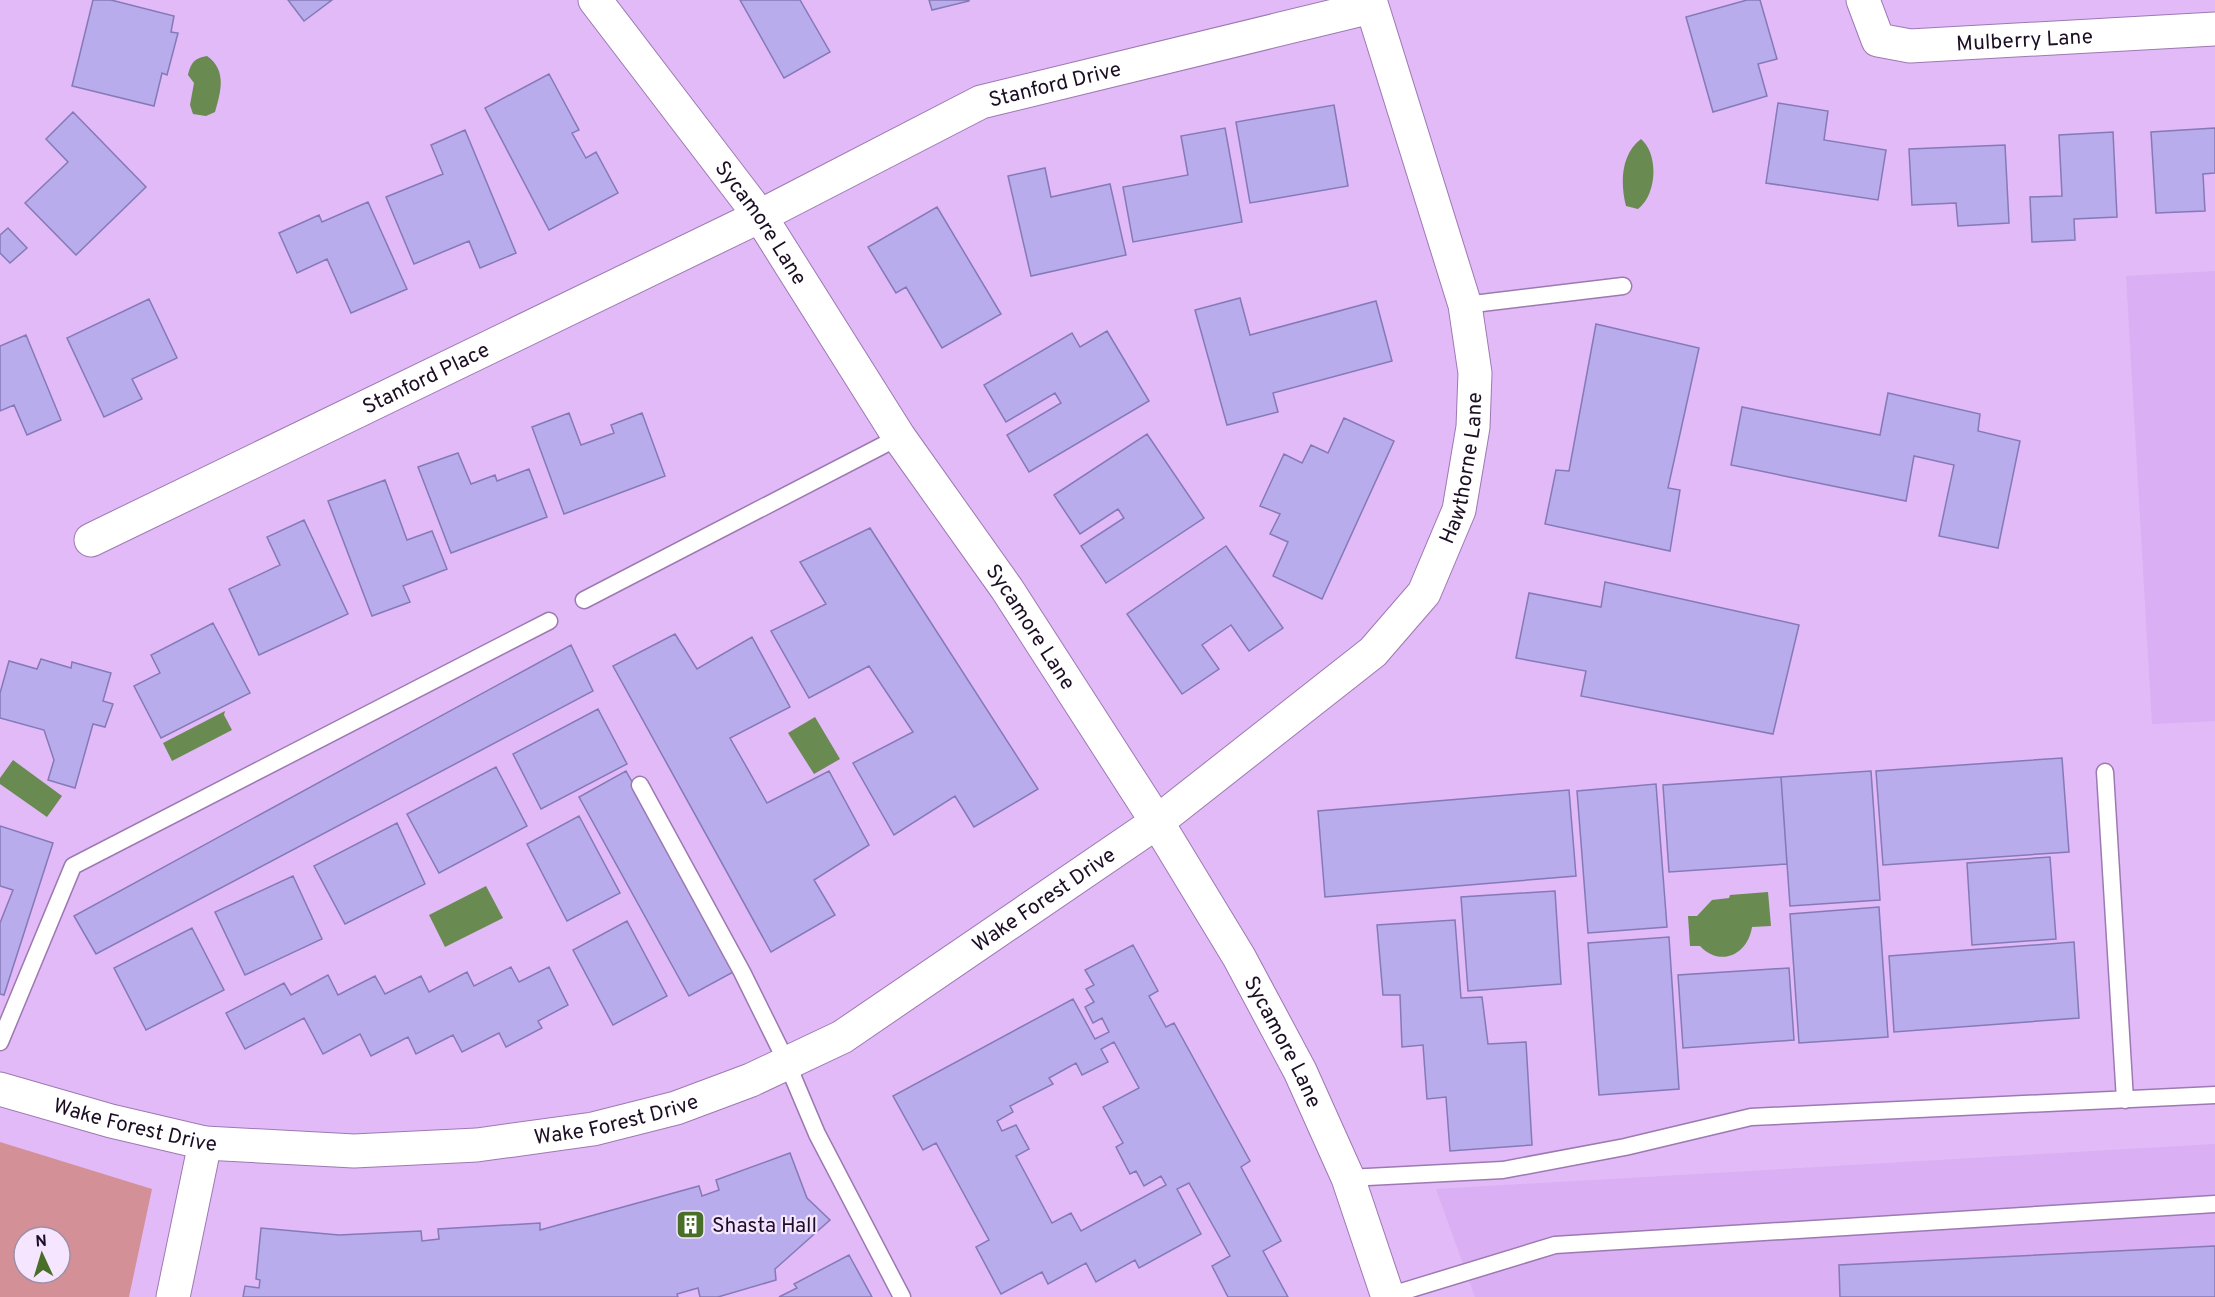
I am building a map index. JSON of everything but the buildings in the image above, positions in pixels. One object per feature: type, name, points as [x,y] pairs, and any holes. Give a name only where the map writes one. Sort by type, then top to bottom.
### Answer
[{"type":"street","name":"Sycamore Lane","points":[[595,0],[760,216],[899,437],[1007,589],[1157,822],[1239,957],[1300,1071],[1348,1178],[1388,1297]]},
{"type":"street","name":"Mulberry Lane","points":[[1863,0],[1878,40],[1910,46],[2215,30]]},
{"type":"street","name":"Stanford Drive","points":[[760,216],[981,102],[1371,3]]},
{"type":"street","name":"Hawthorne Lane","points":[[1157,822],[1373,652],[1424,592],[1460,510],[1473,427],[1475,373],[1465,305],[1371,3]]},
{"type":"street","name":"Stanford Place","points":[[91,540],[760,216]]},
{"type":"street","name":"Wake Forest Drive","points":[[0,1089],[111,1121],[205,1143],[354,1151],[477,1145],[593,1129],[676,1108],[751,1080],[842,1037],[1157,822]]},
{"type":"street","points":[[173,1297],[205,1143]]},
{"type":"lane","points":[[1465,305],[1623,286]]},
{"type":"lane","points":[[585,600],[899,437]]},
{"type":"lane","points":[[0,1042],[73,866],[549,621]]},
{"type":"lane","points":[[2105,772],[2125,1100]]},
{"type":"lane","points":[[640,785],[742,972],[787,1063],[817,1134],[902,1297]]},
{"type":"lane","points":[[1348,1178],[1503,1170],[1625,1146],[1751,1117],[2215,1095]]},
{"type":"lane","points":[[1388,1297],[1555,1245],[2215,1204]]},
{"type":"shaded area","points":[[207,56],[218,68],[221,81],[215,112],[206,116],[193,114],[190,105],[194,83],[188,75],[194,62]]},
{"type":"shaded area","points":[[1641,139],[1651,154],[1653,174],[1649,194],[1638,209],[1626,206],[1623,179],[1629,153]]},
{"type":"shaded area","points":[[2215,271],[2215,721],[2152,724],[2126,276]]},
{"type":"shaded area","points":[[225,711],[224,715],[232,730],[172,761],[163,743]]},
{"type":"shaded area","points":[[815,717],[840,759],[814,774],[788,733]]},
{"type":"shaded area","points":[[13,760],[62,796],[47,817],[0,784],[0,778]]},
{"type":"shaded area","points":[[486,886],[503,918],[445,947],[429,915]]},
{"type":"shaded area","points":[[1768,892],[1771,926],[1752,927],[1745,944],[1739,951],[1725,957],[1708,953],[1700,946],[1690,946],[1688,916],[1697,916],[1712,900],[1729,898],[1730,895]]},
{"type":"shaded area","points":[[0,1142],[152,1189],[129,1297],[0,1297]]},
{"type":"shaded area","points":[[2215,1144],[2215,1297],[1475,1297],[1436,1189]]},
{"type":"place","name":"Shasta Hall","points":[[691,1225]]}]
